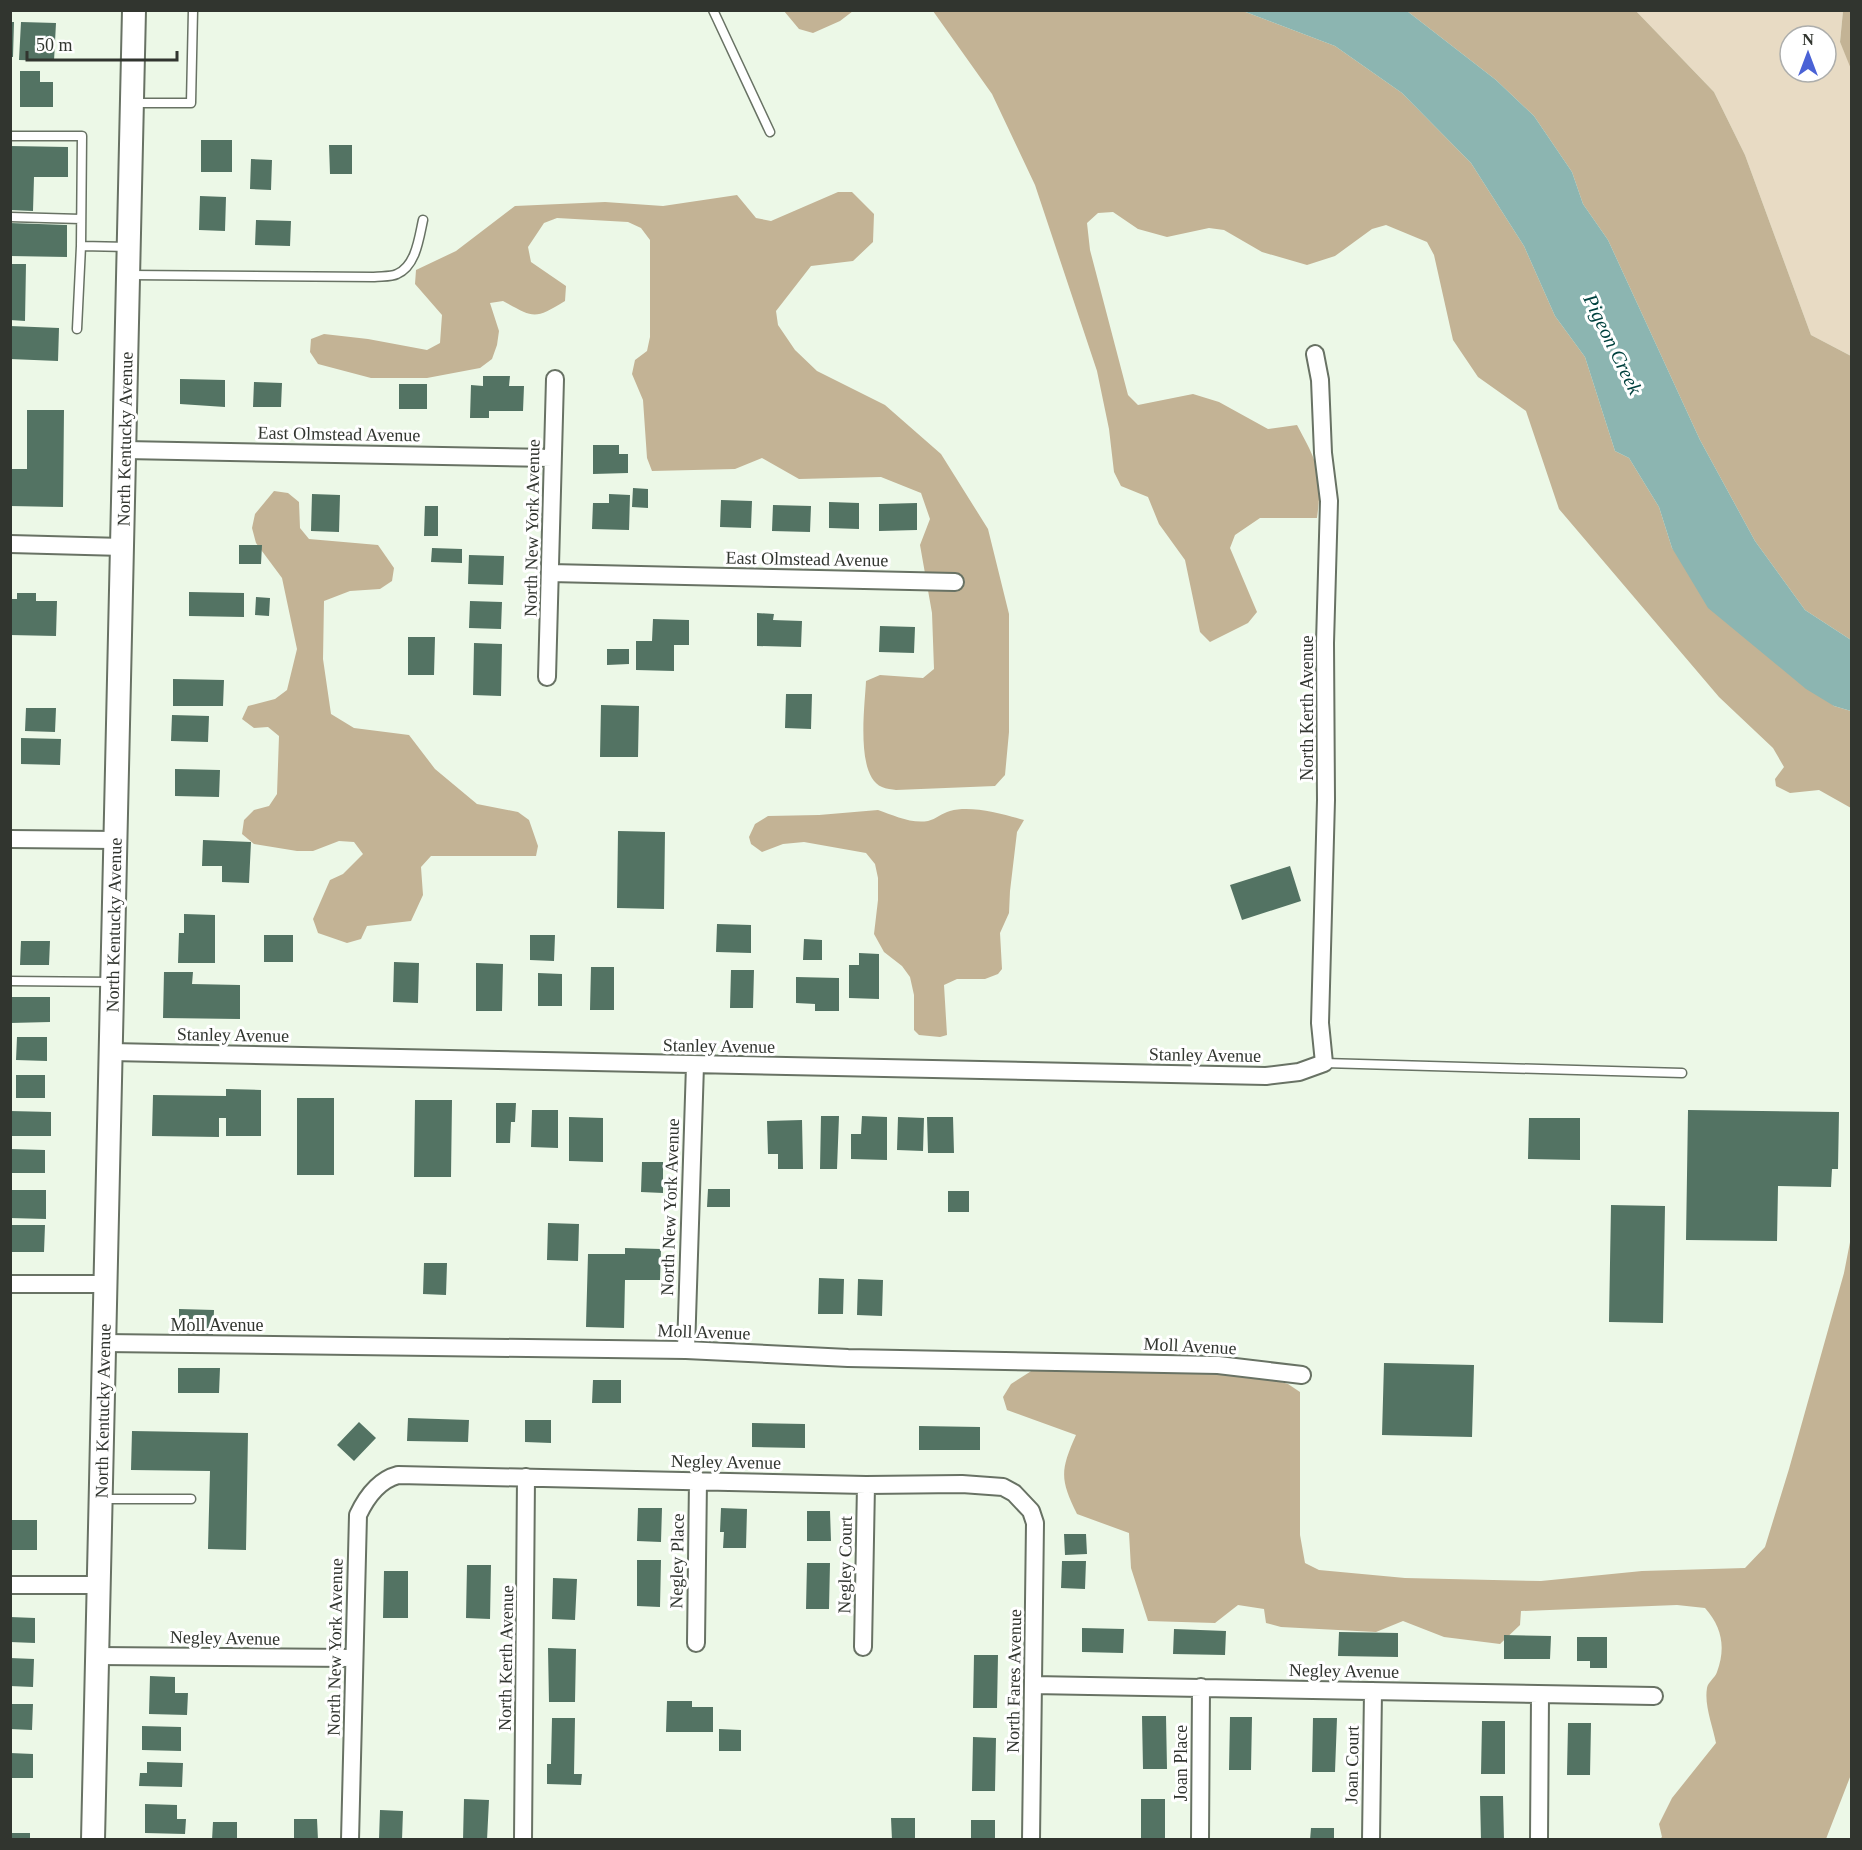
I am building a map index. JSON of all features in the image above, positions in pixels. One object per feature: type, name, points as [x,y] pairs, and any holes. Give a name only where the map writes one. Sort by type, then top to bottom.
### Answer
[{"type":"street","name":"North Kentucky Avenue","points":[[93,1839],[135,10]]},
{"type":"street","name":"North Kerth Avenue","points":[[1315,354],[1320,380],[1323,453],[1329,501],[1326,800],[1320,1023],[1324,1063]]},
{"type":"street","name":"North New York Avenue","points":[[547,677],[555,379]]},
{"type":"street","name":"East Olmstead Avenue","points":[[125,450],[552,458]]},
{"type":"street","points":[[10,544],[123,547]]},
{"type":"street","name":"East Olmstead Avenue","points":[[550,573],[956,582]]},
{"type":"street","points":[[10,839],[116,840]]},
{"type":"street","name":"Stanley Avenue","points":[[111,1052],[1266,1076],[1299,1072],[1324,1063]]},
{"type":"street","name":"North New York Avenue","points":[[686,1350],[695,1065]]},
{"type":"street","points":[[10,1284],[106,1284]]},
{"type":"street","name":"Moll Avenue","points":[[104,1343],[686,1350],[848,1358],[1218,1365],[1302,1375]]},
{"type":"street","name":"North New York Avenue","points":[[350,1839],[358,1515],[363,1502],[372,1492],[389,1478],[398,1475]]},
{"type":"street","name":"Negley Avenue","points":[[398,1475],[866,1485],[962,1484],[1003,1487],[1014,1493],[1031,1511],[1035,1523]]},
{"type":"street","name":"North Kerth Avenue","points":[[523,1839],[526,1477]]},
{"type":"street","name":"Negley Place","points":[[696,1643],[698,1480]]},
{"type":"street","name":"Negley Court","points":[[863,1647],[866,1485]]},
{"type":"street","name":"North Fares Avenue","points":[[1031,1839],[1035,1523]]},
{"type":"street","points":[[10,1585],[99,1585]]},
{"type":"street","name":"Negley Avenue","points":[[97,1656],[353,1658]]},
{"type":"street","name":"Negley Avenue","points":[[1033,1685],[1539,1695],[1654,1695]]},
{"type":"street","name":"Joan Place","points":[[1200,1839],[1201,1687]]},
{"type":"street","name":"Joan Court","points":[[1371,1839],[1373,1691]]},
{"type":"street","points":[[1539,1695],[1539,1839]]},
{"type":"lane","points":[[132,102],[191,103],[193,10]]},
{"type":"lane","points":[[713,10],[770,132]]},
{"type":"lane","points":[[10,136],[82,136],[81,246],[77,329]]},
{"type":"lane","points":[[10,216],[81,219]]},
{"type":"lane","points":[[129,275],[374,277],[396,274],[408,266],[418,242],[423,220]]},
{"type":"lane","points":[[81,246],[129,247]]},
{"type":"lane","points":[[10,981],[113,982]]},
{"type":"lane","points":[[1324,1063],[1682,1073]]},
{"type":"lane","points":[[101,1499],[191,1499]]},
{"type":"shaded area","points":[[784,11],[853,11],[840,21],[813,33],[799,29]]},
{"type":"shaded area","points":[[933,11],[1243,11],[1335,46],[1402,93],[1471,163],[1524,246],[1555,316],[1585,357],[1615,451],[1629,458],[1659,507],[1672,548],[1834,706],[1851,711],[1851,808],[1819,790],[1790,793],[1776,786],[1775,779],[1784,767],[1773,748],[1719,697],[1559,509],[1526,411],[1478,377],[1453,340],[1434,255],[1427,242],[1386,225],[1372,229],[1335,256],[1307,265],[1262,252],[1224,230],[1209,228],[1167,237],[1138,229],[1113,212],[1098,213],[1087,223],[1090,250],[1128,395],[1138,405],[1193,394],[1219,402],[1268,429],[1297,425],[1317,469],[1319,490],[1317,518],[1260,518],[1235,535],[1230,548],[1257,612],[1248,623],[1210,642],[1200,632],[1185,560],[1159,524],[1148,497],[1121,486],[1114,472],[1109,429],[1097,371],[1035,185],[992,94]]},
{"type":"shaded area","points":[[1407,11],[1636,11],[1714,92],[1745,155],[1811,335],[1851,356],[1851,640],[1805,610],[1755,541],[1700,440],[1608,240],[1583,204],[1572,172],[1534,116],[1496,80]]},
{"type":"shaded area","points":[[1636,11],[1843,11],[1840,42],[1852,69],[1851,356],[1811,335],[1745,155],[1714,92]]},
{"type":"shaded area","points":[[1843,11],[1851,11],[1851,69],[1840,42]]},
{"type":"shaded area","points":[[838,192],[852,192],[874,214],[873,242],[853,261],[811,266],[776,311],[778,325],[795,350],[817,371],[885,405],[941,454],[988,529],[1009,614],[1009,732],[1005,775],[995,786],[887,789],[874,780],[868,769],[864,739],[866,681],[880,675],[923,678],[934,669],[932,613],[920,545],[930,519],[921,493],[881,477],[799,479],[762,458],[735,469],[652,471],[647,458],[643,400],[632,374],[635,360],[647,351],[650,337],[650,240],[641,228],[628,222],[557,218],[544,223],[528,247],[531,262],[566,286],[565,301],[540,314],[521,311],[503,301],[490,303],[499,331],[497,345],[492,359],[480,368],[427,378],[371,378],[318,364],[310,352],[311,339],[324,334],[368,339],[427,350],[440,343],[442,315],[415,284],[416,270],[456,251],[515,206],[605,202],[663,206],[737,195],[756,218],[771,221]]},
{"type":"shaded area","points":[[274,491],[288,493],[299,502],[300,528],[309,539],[378,545],[394,568],[392,581],[380,589],[350,591],[324,601],[323,659],[331,714],[354,728],[409,735],[435,769],[477,804],[518,812],[529,820],[538,846],[536,856],[431,856],[421,867],[423,895],[411,921],[367,926],[361,939],[347,943],[318,933],[313,919],[330,880],[343,874],[363,854],[354,842],[339,841],[313,851],[297,851],[254,844],[242,834],[244,820],[254,810],[269,806],[277,794],[279,736],[268,727],[254,728],[242,719],[248,706],[275,699],[287,690],[297,649],[282,578],[256,543],[252,528],[255,514]]},
{"type":"shaded area","points":[[958,809],[987,811],[1024,820],[1017,832],[1009,913],[1000,933],[1002,969],[998,974],[985,979],[957,979],[944,985],[947,1035],[940,1037],[919,1035],[914,1030],[914,995],[910,977],[902,966],[884,952],[874,934],[878,878],[875,864],[866,853],[804,842],[783,844],[762,852],[751,844],[749,837],[755,824],[768,816],[878,810],[922,822]]},
{"type":"shaded area","points":[[1851,1237],[1852,1772],[1826,1839],[1660,1839],[1662,1837],[1659,1824],[1672,1798],[1716,1743],[1706,1695],[1720,1663],[1722,1646],[1719,1630],[1705,1608],[1677,1605],[1521,1611],[1520,1625],[1500,1644],[1444,1637],[1403,1621],[1376,1632],[1281,1627],[1266,1623],[1264,1609],[1238,1605],[1215,1623],[1148,1621],[1131,1568],[1129,1533],[1077,1514],[1067,1492],[1065,1467],[1076,1435],[1007,1410],[1003,1397],[1011,1384],[1036,1368],[1247,1372],[1288,1384],[1300,1392],[1300,1535],[1305,1563],[1319,1570],[1405,1578],[1541,1581],[1642,1571],[1745,1568],[1765,1547],[1844,1273]]},
{"type":"water","name":"Pigeon Creek","points":[[1243,11],[1407,11],[1496,80],[1534,116],[1572,172],[1583,204],[1608,240],[1700,440],[1755,541],[1805,610],[1851,640],[1851,711],[1834,706],[1806,689],[1708,608],[1672,548],[1659,507],[1629,458],[1615,451],[1585,357],[1555,316],[1524,246],[1471,163],[1402,93],[1335,46]]},
{"type":"building","points":[[10,22],[14,22],[13,57],[10,57]]},
{"type":"building","points":[[21,22],[56,23],[54,61],[19,60]]},
{"type":"building","points":[[20,71],[40,71],[40,82],[53,82],[53,107],[20,107]]},
{"type":"building","points":[[201,140],[232,140],[232,172],[201,172]]},
{"type":"building","points":[[329,145],[352,145],[352,174],[330,174]]},
{"type":"building","points":[[10,146],[68,147],[68,177],[34,177],[33,211],[10,210]]},
{"type":"building","points":[[251,159],[272,160],[271,190],[250,189]]},
{"type":"building","points":[[200,196],[226,197],[225,231],[199,230]]},
{"type":"building","points":[[256,220],[291,221],[290,246],[255,245]]},
{"type":"building","points":[[10,223],[67,225],[67,257],[10,256]]},
{"type":"building","points":[[10,264],[26,264],[25,321],[10,320]]},
{"type":"building","points":[[10,326],[59,328],[58,361],[10,359]]},
{"type":"building","points":[[483,376],[510,376],[509,386],[524,386],[523,411],[489,411],[489,418],[470,418],[471,385],[483,386]]},
{"type":"building","points":[[180,379],[225,380],[225,407],[180,404]]},
{"type":"building","points":[[254,382],[282,383],[281,407],[253,407]]},
{"type":"building","points":[[399,384],[427,384],[427,409],[399,409]]},
{"type":"building","points":[[27,410],[64,410],[63,507],[10,506],[10,469],[27,469]]},
{"type":"building","points":[[593,445],[619,445],[619,454],[628,454],[628,473],[593,474]]},
{"type":"building","points":[[633,488],[648,489],[648,508],[632,507]]},
{"type":"building","points":[[312,494],[340,495],[339,532],[311,531]]},
{"type":"building","points":[[609,494],[630,495],[629,530],[592,529],[593,503],[609,503]]},
{"type":"building","points":[[721,500],[752,501],[751,528],[720,527]]},
{"type":"building","points":[[829,502],[859,503],[859,529],[829,528]]},
{"type":"building","points":[[917,503],[917,530],[879,531],[879,504]]},
{"type":"building","points":[[773,505],[811,506],[810,532],[772,531]]},
{"type":"building","points":[[425,506],[438,506],[438,536],[424,536]]},
{"type":"building","points":[[239,545],[262,545],[261,564],[239,564]]},
{"type":"building","points":[[432,548],[462,549],[462,563],[431,562]]},
{"type":"building","points":[[469,555],[504,556],[503,585],[468,584]]},
{"type":"building","points":[[189,592],[244,593],[244,617],[189,616]]},
{"type":"building","points":[[17,593],[36,593],[36,601],[57,601],[56,636],[10,635],[10,599],[17,599]]},
{"type":"building","points":[[256,597],[270,598],[269,616],[255,615]]},
{"type":"building","points":[[470,601],[502,602],[501,629],[469,628]]},
{"type":"building","points":[[757,613],[774,614],[773,620],[802,621],[801,647],[757,646]]},
{"type":"building","points":[[653,619],[689,620],[689,645],[674,645],[674,671],[636,670],[636,641],[652,641]]},
{"type":"building","points":[[880,626],[915,627],[914,653],[879,652]]},
{"type":"building","points":[[408,637],[435,637],[434,675],[408,675]]},
{"type":"building","points":[[474,643],[502,644],[501,696],[473,695]]},
{"type":"building","points":[[607,649],[629,649],[629,664],[607,665]]},
{"type":"building","points":[[173,679],[224,680],[223,706],[173,706]]},
{"type":"building","points":[[786,694],[812,694],[811,729],[785,728]]},
{"type":"building","points":[[601,705],[639,706],[638,757],[600,757]]},
{"type":"building","points":[[26,708],[56,708],[55,732],[25,731]]},
{"type":"building","points":[[172,715],[209,716],[208,742],[171,741]]},
{"type":"building","points":[[21,738],[61,739],[60,765],[21,764]]},
{"type":"building","points":[[175,769],[220,770],[219,797],[175,796]]},
{"type":"building","points":[[618,831],[665,832],[664,909],[617,908]]},
{"type":"building","points":[[203,840],[251,842],[249,883],[222,882],[222,866],[202,866]]},
{"type":"building","points":[[1290,866],[1301,901],[1242,920],[1230,885]]},
{"type":"building","points":[[184,914],[215,915],[215,963],[178,963],[179,933],[184,933]]},
{"type":"building","points":[[717,924],[751,925],[751,953],[716,952]]},
{"type":"building","points":[[264,935],[293,935],[293,962],[264,962]]},
{"type":"building","points":[[530,935],[555,935],[554,961],[530,960]]},
{"type":"building","points":[[804,939],[822,940],[822,960],[803,960]]},
{"type":"building","points":[[21,941],[50,941],[49,965],[20,965]]},
{"type":"building","points":[[859,953],[879,954],[879,999],[849,998],[849,965],[859,965]]},
{"type":"building","points":[[394,962],[419,963],[418,1003],[393,1002]]},
{"type":"building","points":[[476,963],[503,964],[502,1011],[476,1011]]},
{"type":"building","points":[[591,967],[614,967],[614,1010],[590,1010]]},
{"type":"building","points":[[731,970],[754,970],[753,1008],[730,1008]]},
{"type":"building","points":[[164,972],[193,972],[192,984],[240,985],[240,1019],[163,1018]]},
{"type":"building","points":[[538,973],[562,974],[562,1006],[538,1006]]},
{"type":"building","points":[[796,977],[839,978],[839,1011],[815,1011],[815,1004],[796,1003]]},
{"type":"building","points":[[10,997],[50,997],[50,1022],[10,1023]]},
{"type":"building","points":[[17,1037],[47,1037],[47,1061],[16,1060]]},
{"type":"building","points":[[16,1075],[45,1075],[45,1098],[16,1098]]},
{"type":"building","points":[[226,1089],[261,1090],[261,1136],[226,1136],[226,1118],[219,1118],[219,1137],[152,1136],[153,1095],[226,1096]]},
{"type":"building","points":[[297,1098],[334,1098],[334,1175],[297,1175]]},
{"type":"building","points":[[415,1100],[452,1100],[451,1177],[414,1177]]},
{"type":"building","points":[[496,1103],[516,1103],[515,1122],[511,1122],[510,1143],[496,1143]]},
{"type":"building","points":[[532,1110],[558,1110],[558,1148],[531,1147]]},
{"type":"building","points":[[1688,1110],[1839,1112],[1838,1169],[1832,1169],[1831,1187],[1778,1186],[1777,1241],[1686,1240]]},
{"type":"building","points":[[10,1111],[51,1112],[51,1136],[10,1136]]},
{"type":"building","points":[[821,1116],[839,1116],[837,1169],[820,1169]]},
{"type":"building","points":[[862,1116],[887,1117],[887,1160],[851,1159],[851,1134],[861,1134]]},
{"type":"building","points":[[569,1117],[603,1118],[603,1162],[569,1161]]},
{"type":"building","points":[[898,1117],[924,1118],[923,1151],[897,1150]]},
{"type":"building","points":[[927,1117],[953,1117],[954,1153],[928,1153]]},
{"type":"building","points":[[1529,1118],[1580,1118],[1580,1160],[1528,1159]]},
{"type":"building","points":[[802,1120],[803,1169],[778,1169],[778,1154],[768,1154],[767,1121]]},
{"type":"building","points":[[10,1149],[45,1150],[45,1173],[10,1173]]},
{"type":"building","points":[[642,1162],[663,1162],[663,1193],[641,1192]]},
{"type":"building","points":[[708,1189],[730,1189],[730,1207],[707,1207]]},
{"type":"building","points":[[10,1190],[46,1190],[46,1219],[10,1218]]},
{"type":"building","points":[[948,1191],[969,1191],[969,1212],[948,1212]]},
{"type":"building","points":[[1611,1205],[1665,1206],[1663,1323],[1609,1322]]},
{"type":"building","points":[[548,1223],[579,1224],[578,1261],[547,1260]]},
{"type":"building","points":[[10,1225],[45,1225],[44,1252],[10,1252]]},
{"type":"building","points":[[625,1248],[661,1249],[660,1280],[625,1280],[624,1328],[586,1327],[588,1254],[625,1254]]},
{"type":"building","points":[[424,1263],[447,1263],[446,1295],[423,1294]]},
{"type":"building","points":[[819,1278],[844,1279],[843,1314],[818,1314]]},
{"type":"building","points":[[858,1279],[883,1280],[882,1316],[857,1315]]},
{"type":"building","points":[[179,1309],[214,1310],[213,1336],[179,1335]]},
{"type":"building","points":[[1384,1363],[1474,1365],[1472,1437],[1382,1435]]},
{"type":"building","points":[[178,1368],[220,1368],[219,1393],[178,1393]]},
{"type":"building","points":[[593,1380],[621,1380],[621,1403],[592,1403]]},
{"type":"building","points":[[408,1418],[469,1420],[468,1442],[407,1441]]},
{"type":"building","points":[[525,1420],[551,1420],[551,1443],[525,1442]]},
{"type":"building","points":[[359,1422],[376,1438],[354,1461],[337,1445]]},
{"type":"building","points":[[752,1423],[805,1424],[805,1448],[752,1447]]},
{"type":"building","points":[[919,1426],[980,1427],[980,1450],[919,1450]]},
{"type":"building","points":[[132,1431],[248,1433],[246,1550],[208,1549],[210,1471],[131,1470]]},
{"type":"building","points":[[638,1508],[662,1508],[661,1542],[637,1541]]},
{"type":"building","points":[[721,1508],[747,1509],[746,1548],[723,1548],[724,1532],[720,1532]]},
{"type":"building","points":[[807,1511],[830,1511],[831,1541],[807,1541]]},
{"type":"building","points":[[10,1520],[37,1520],[37,1550],[10,1550]]},
{"type":"building","points":[[1064,1534],[1086,1534],[1087,1554],[1065,1555]]},
{"type":"building","points":[[637,1560],[661,1560],[660,1607],[637,1606]]},
{"type":"building","points":[[1062,1561],[1086,1561],[1085,1589],[1061,1588]]},
{"type":"building","points":[[807,1563],[830,1563],[829,1609],[806,1609]]},
{"type":"building","points":[[467,1565],[491,1565],[490,1619],[466,1618]]},
{"type":"building","points":[[384,1571],[408,1571],[408,1618],[383,1618]]},
{"type":"building","points":[[553,1578],[577,1579],[575,1620],[552,1619]]},
{"type":"building","points":[[10,1617],[35,1618],[35,1643],[10,1642]]},
{"type":"building","points":[[1082,1628],[1124,1629],[1123,1653],[1082,1652]]},
{"type":"building","points":[[1174,1629],[1226,1631],[1225,1655],[1173,1654]]},
{"type":"building","points":[[1339,1632],[1398,1633],[1398,1657],[1338,1656]]},
{"type":"building","points":[[1504,1635],[1551,1636],[1550,1659],[1504,1659]]},
{"type":"building","points":[[1577,1637],[1607,1637],[1607,1668],[1590,1668],[1590,1661],[1577,1661]]},
{"type":"building","points":[[548,1648],[576,1649],[575,1702],[549,1702]]},
{"type":"building","points":[[974,1655],[998,1655],[997,1708],[973,1708]]},
{"type":"building","points":[[10,1658],[34,1659],[33,1687],[10,1686]]},
{"type":"building","points":[[150,1676],[175,1677],[175,1693],[188,1693],[187,1715],[149,1714]]},
{"type":"building","points":[[667,1701],[692,1701],[692,1707],[713,1707],[713,1732],[666,1732]]},
{"type":"building","points":[[10,1704],[33,1704],[32,1730],[10,1729]]},
{"type":"building","points":[[1142,1716],[1166,1716],[1167,1769],[1143,1769]]},
{"type":"building","points":[[1230,1717],[1252,1717],[1251,1770],[1229,1770]]},
{"type":"building","points":[[552,1718],[575,1718],[574,1774],[582,1774],[581,1785],[547,1784],[547,1764],[551,1764]]},
{"type":"building","points":[[1313,1718],[1337,1718],[1335,1772],[1312,1772]]},
{"type":"building","points":[[1482,1721],[1505,1721],[1505,1774],[1481,1774]]},
{"type":"building","points":[[1568,1723],[1591,1723],[1590,1775],[1567,1775]]},
{"type":"building","points":[[142,1726],[181,1727],[181,1751],[142,1750]]},
{"type":"building","points":[[719,1729],[741,1730],[741,1751],[719,1751]]},
{"type":"building","points":[[973,1737],[996,1738],[995,1791],[972,1791]]},
{"type":"building","points":[[10,1753],[33,1754],[33,1778],[10,1778]]},
{"type":"building","points":[[147,1762],[183,1763],[182,1787],[139,1786],[140,1773],[147,1773]]},
{"type":"building","points":[[1480,1796],[1503,1796],[1504,1840],[1481,1840]]},
{"type":"building","points":[[464,1799],[489,1800],[487,1840],[463,1840]]},
{"type":"building","points":[[1141,1799],[1165,1799],[1165,1840],[1141,1840]]},
{"type":"building","points":[[145,1804],[177,1805],[177,1819],[186,1819],[185,1834],[145,1833]]},
{"type":"building","points":[[380,1810],[403,1811],[402,1840],[379,1840]]},
{"type":"building","points":[[891,1818],[915,1818],[915,1840],[892,1840]]},
{"type":"building","points":[[294,1819],[317,1819],[318,1840],[294,1840]]},
{"type":"building","points":[[971,1820],[995,1820],[995,1840],[971,1840]]},
{"type":"building","points":[[213,1822],[237,1822],[237,1840],[212,1840]]},
{"type":"building","points":[[1311,1828],[1334,1828],[1334,1840],[1310,1840]]},
{"type":"building","points":[[10,1833],[30,1833],[30,1840],[10,1840]]}]
